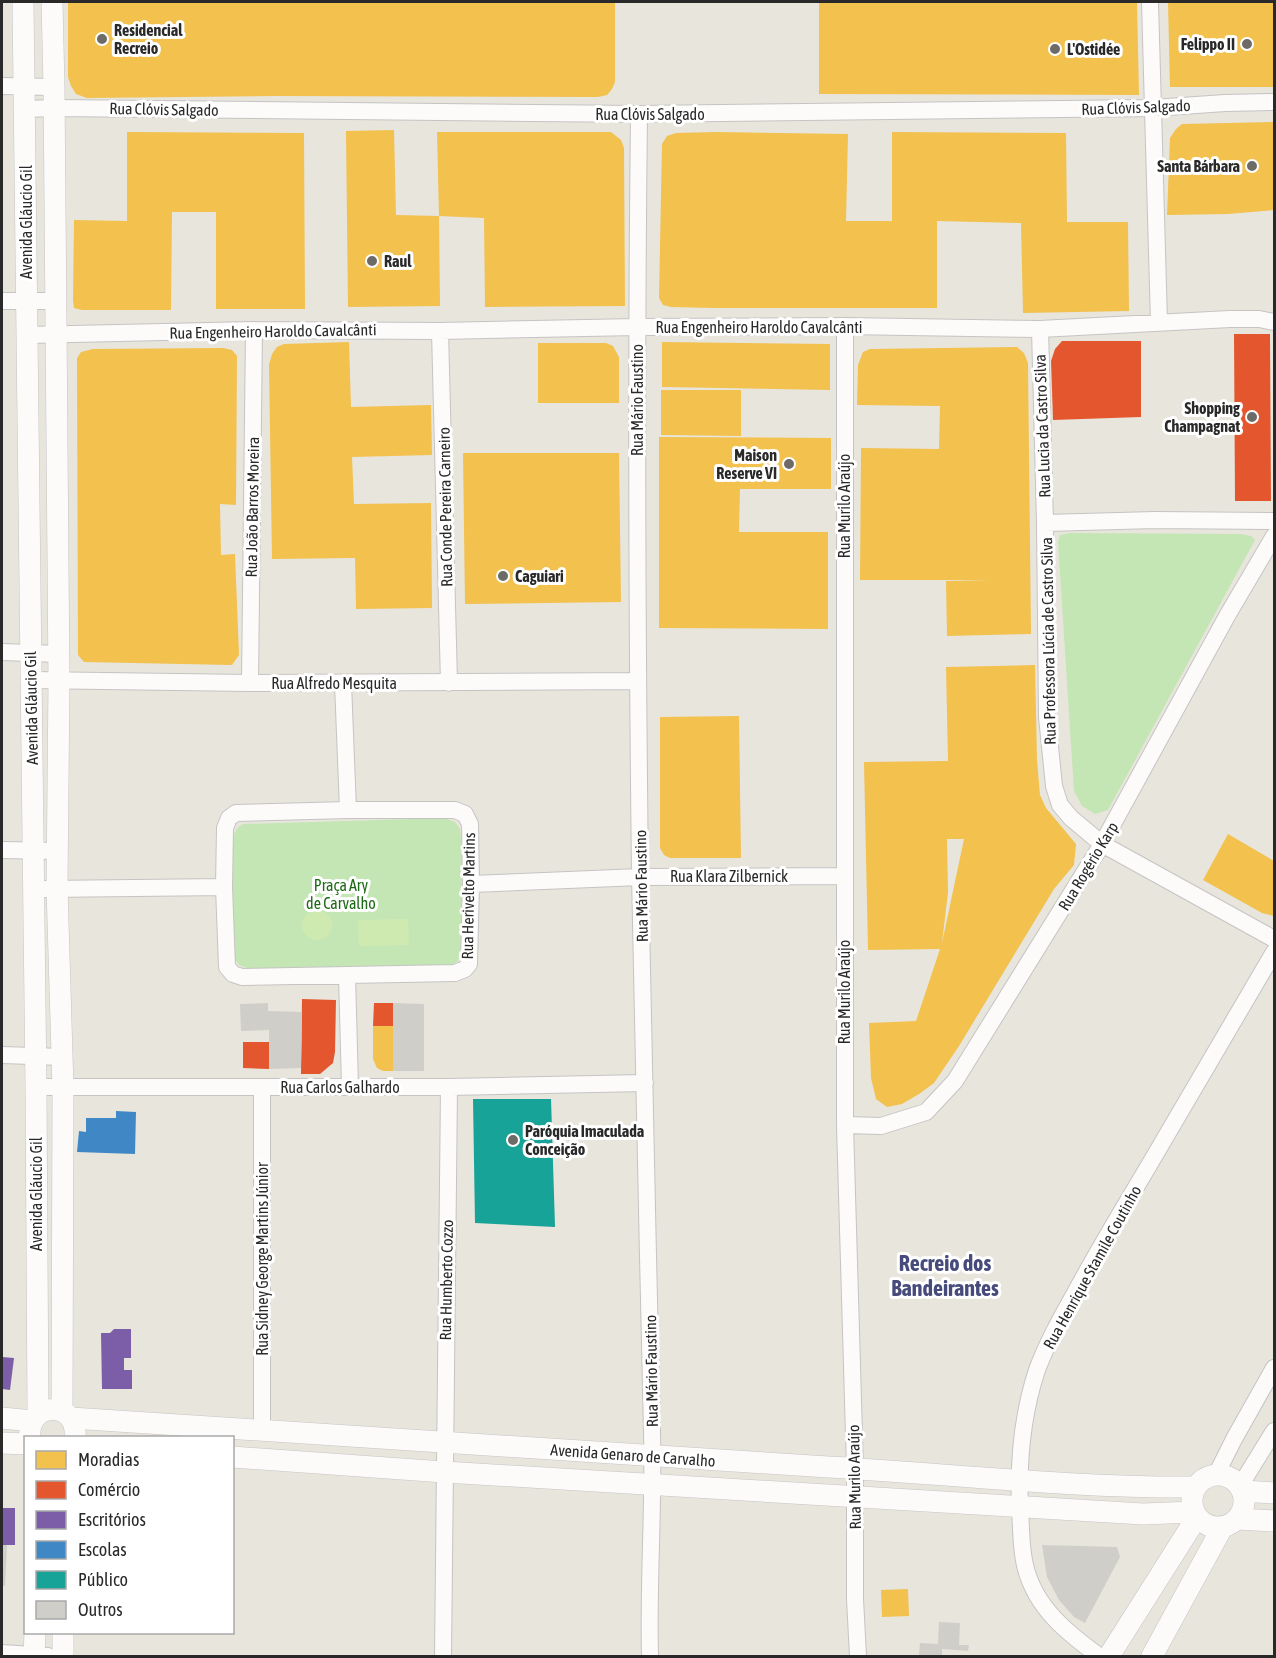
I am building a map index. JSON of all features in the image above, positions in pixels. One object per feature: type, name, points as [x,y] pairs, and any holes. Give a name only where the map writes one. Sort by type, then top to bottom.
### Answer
[{"type":"street","name":"Avenida Gláucio Gil","points":[[23,2],[36,1088],[33,1424]]},
{"type":"street","name":"Avenida Gláucio Gil","points":[[52,2],[59,681],[57,888],[69,1422]]},
{"type":"street","points":[[1150,2],[1160,323]]},
{"type":"street","points":[[2,86],[54,87]]},
{"type":"street","name":"Rua Clóvis Salgado","points":[[25,109],[639,114],[1152,108],[1275,102]]},
{"type":"street","name":"Rua Mário Faustino","points":[[639,114],[638,681],[653,1457],[650,1656]]},
{"type":"street","points":[[2,301],[55,300]]},
{"type":"street","name":"Rua Engenheiro Haroldo Cavalcânti","points":[[27,335],[254,330],[440,331],[637,327],[845,326],[1040,329],[1230,319],[1259,319],[1275,322]]},
{"type":"street","name":"Rua Murilo Araújo","points":[[845,326],[845,1125],[858,1656]]},
{"type":"street","name":"Rua Lucia da Castro Silva","points":[[1040,329],[1045,523]]},
{"type":"street","name":"Rua João Barros Moreira","points":[[250,683],[254,330]]},
{"type":"street","name":"Rua Conde Pereira Carneiro","points":[[440,331],[449,683]]},
{"type":"street","name":"Rua Professora Lúcia de Castro Silva","points":[[1275,521],[1155,520],[1045,523],[1047,717],[1054,786],[1060,805],[1071,818],[1102,844],[1275,939]]},
{"type":"street","name":"Rua Rogério Karp","points":[[845,1125],[881,1126],[926,1112],[955,1081],[1102,844],[1227,616],[1275,536]]},
{"type":"street","points":[[2,652],[58,654]]},
{"type":"street","name":"Rua Alfredo Mesquita","points":[[31,680],[250,683],[638,681]]},
{"type":"street","points":[[343,683],[348,810]]},
{"type":"street","name":"Rua Herivelto Martins","points":[[455,810],[465,814],[470,824],[471,884],[469,964],[465,969],[455,973],[242,976],[233,974],[227,967],[224,887],[225,828],[229,818],[236,813],[455,810]]},
{"type":"street","points":[[2,850],[58,851]]},
{"type":"street","name":"Rua Klara Zilbernick","points":[[471,884],[640,877],[844,876]]},
{"type":"street","points":[[33,889],[224,887]]},
{"type":"street","name":"Rua Henrique Stamile Coutinho","points":[[1099,1656],[1074,1638],[1055,1620],[1037,1598],[1028,1575],[1023,1555],[1019,1456],[1028,1403],[1037,1370],[1052,1336],[1095,1256],[1275,952]]},
{"type":"street","points":[[347,975],[350,1086]]},
{"type":"street","points":[[2,1055],[62,1057]]},
{"type":"street","name":"Rua Carlos Galhardo","points":[[36,1088],[449,1087],[645,1083]]},
{"type":"street","name":"Rua Sidney George Martins Júnior","points":[[262,1087],[262,1430]]},
{"type":"street","name":"Rua Humberto Cozzo","points":[[443,1656],[449,1087]]},
{"type":"street","points":[[1216,1475],[1275,1368]]},
{"type":"street","name":"Avenida Genaro de Carvalho","points":[[33,1424],[50,1409],[69,1422],[262,1430],[1019,1481],[1112,1486],[1196,1487]]},
{"type":"street","points":[[2,1418],[33,1424]]},
{"type":"street","points":[[1241,1489],[1275,1431]]},
{"type":"street","points":[[2,1443],[24,1444]]},
{"type":"street","name":"Avenida Genaro de Carvalho","points":[[234,1457],[854,1497],[1143,1514],[1195,1514]]},
{"type":"street","points":[[1152,1656],[1230,1523],[1243,1510],[1245,1501],[1241,1489],[1228,1477],[1216,1475],[1201,1481],[1192,1499],[1195,1514],[1208,1526],[1230,1523],[1275,1521]]},
{"type":"street","points":[[1241,1489],[1275,1493]]},
{"type":"street","points":[[1109,1656],[1195,1514]]},
{"type":"street","points":[[2,1653],[39,1656],[35,1634]]},
{"type":"street","points":[[63,1634],[63,1656]]},
{"type":"green space","points":[[1070,533],[1241,534],[1251,536],[1255,540],[1108,810],[1095,814],[1082,806],[1074,791],[1058,542],[1060,535]]},
{"type":"green space","name":"Praça Ary de Carvalho","points":[[445,818],[455,822],[460,829],[462,848],[462,951],[458,961],[451,966],[249,969],[239,965],[234,958],[233,836],[238,827],[243,824]]},
{"type":"green space","points":[[317,910],[327,915],[332,925],[327,935],[317,940],[307,935],[302,925],[307,915]]},
{"type":"green space","points":[[408,919],[409,945],[359,946],[358,920]]},
{"type":"building: Moradias","points":[[68,2],[615,2],[615,82],[607,95],[598,97],[87,98],[76,94],[68,77]]},
{"type":"building: Moradias","points":[[819,2],[1137,2],[1139,95],[819,94]]},
{"type":"building: Moradias","points":[[1168,2],[1274,2],[1274,87],[1170,87]]},
{"type":"building: Moradias","points":[[1274,122],[1274,210],[1228,214],[1167,215],[1170,138],[1176,129],[1182,124]]},
{"type":"building: Moradias","points":[[394,130],[396,215],[439,216],[440,306],[348,307],[346,131]]},
{"type":"building: Moradias","points":[[127,132],[304,133],[305,309],[216,309],[216,212],[172,212],[171,310],[82,310],[74,308],[74,220],[127,221]]},
{"type":"building: Moradias","points":[[437,132],[611,132],[621,140],[624,148],[625,306],[485,307],[484,218],[439,216]]},
{"type":"building: Moradias","points":[[892,132],[1066,133],[1067,222],[1128,222],[1129,311],[1023,313],[1021,223],[937,221],[937,308],[713,308],[663,305],[659,298],[662,144],[667,136],[676,133],[848,134],[846,221],[892,221]]},
{"type":"building: Moradias","points":[[349,342],[351,407],[431,405],[432,455],[352,457],[354,504],[431,503],[432,608],[356,609],[355,558],[272,559],[269,365],[272,354],[277,347],[284,344]]},
{"type":"building: Moradias","points":[[662,342],[830,344],[830,390],[662,387]]},
{"type":"building: Moradias","points":[[538,343],[606,343],[613,346],[619,357],[619,403],[538,403]]},
{"type":"building: Moradias","points":[[1017,347],[1024,353],[1028,363],[1031,634],[947,636],[946,581],[991,580],[860,580],[861,448],[939,449],[940,406],[857,405],[858,365],[863,352],[870,349]]},
{"type":"building: Moradias","points":[[223,348],[232,350],[237,356],[236,505],[220,504],[221,555],[235,554],[239,655],[232,665],[84,662],[78,655],[77,358],[81,352],[93,349]]},
{"type":"building: Moradias","points":[[661,390],[741,390],[741,436],[661,435]]},
{"type":"building: Moradias","points":[[659,437],[831,438],[831,489],[740,489],[739,532],[828,532],[828,629],[659,628]]},
{"type":"building: Moradias","points":[[463,453],[619,453],[621,602],[465,604]]},
{"type":"building: Moradias","points":[[1035,665],[1040,795],[1046,808],[1076,844],[1074,865],[1054,889],[934,1083],[902,1104],[887,1107],[876,1099],[871,1078],[869,1023],[916,1021],[940,949],[868,950],[864,762],[948,761],[946,667]],"holes":[[[947,839],[964,839],[942,943],[948,892]]]},
{"type":"building: Moradias","points":[[739,716],[741,858],[670,858],[664,855],[660,848],[660,717]]},
{"type":"building: Moradias","points":[[1228,834],[1274,861],[1274,916],[1262,913],[1203,880]]},
{"type":"building: Moradias","points":[[373,1026],[393,1026],[393,1071],[383,1071],[377,1068],[373,1059]]},
{"type":"building: Moradias","points":[[908,1589],[909,1616],[882,1617],[881,1590]]},
{"type":"building: Comércio","name":"Shopping Champagnat","points":[[1234,334],[1270,334],[1271,501],[1235,501]]},
{"type":"building: Comércio","points":[[1062,341],[1141,341],[1141,417],[1053,420],[1051,361],[1055,349]]},
{"type":"building: Comércio","points":[[302,999],[336,1000],[333,1063],[320,1074],[301,1074]]},
{"type":"building: Comércio","points":[[374,1003],[393,1003],[393,1026],[373,1026]]},
{"type":"building: Comércio","points":[[243,1042],[269,1042],[269,1069],[243,1068]]},
{"type":"building: Escritórios","points":[[114,1329],[131,1329],[131,1358],[124,1358],[124,1370],[132,1370],[132,1389],[102,1389],[101,1333],[110,1333]]},
{"type":"building: Escritórios","points":[[2,1357],[14,1358],[10,1390],[2,1389]]},
{"type":"building: Escritórios","points":[[2,1508],[15,1508],[15,1545],[2,1545]]},
{"type":"building: Escolas","points":[[116,1111],[136,1112],[135,1154],[77,1152],[79,1131],[86,1132],[86,1118],[116,1118]]},
{"type":"building: Público","name":"Paróquia Imaculada Conceição","points":[[473,1099],[551,1099],[555,1227],[475,1223]]},
{"type":"building: Outros","points":[[268,1003],[268,1011],[302,1012],[301,1068],[269,1069],[269,1030],[241,1031],[240,1004]]},
{"type":"building: Outros","points":[[393,1003],[424,1004],[424,1071],[393,1071]]},
{"type":"building: Outros","points":[[2,1545],[7,1545],[5,1586],[2,1585]]},
{"type":"building: Outros","points":[[1042,1545],[1117,1547],[1120,1557],[1085,1623],[1074,1617],[1059,1600],[1047,1577]]},
{"type":"building: Outros","points":[[939,1622],[960,1623],[959,1645],[969,1645],[968,1651],[942,1649],[942,1656],[919,1656],[920,1643],[938,1644]]},
{"type":"place","name":"Residencial Recreio","points":[[102,39]]},
{"type":"place","name":"Felippo II","points":[[1247,44]]},
{"type":"place","name":"L'Ostidée","points":[[1055,49]]},
{"type":"place","name":"Santa Bárbara","points":[[1252,166]]},
{"type":"place","name":"Raul","points":[[372,261]]},
{"type":"place","name":"Shopping Champagnat","points":[[1252,417]]},
{"type":"place","name":"Maison Reserve VI","points":[[789,464]]},
{"type":"place","name":"Caguiari","points":[[503,576]]},
{"type":"place","name":"Paróquia Imaculada Conceição","points":[[513,1140]]},
{"type":"district","name":"Recreio dos Bandeirantes","points":[[945,1276]]}]
